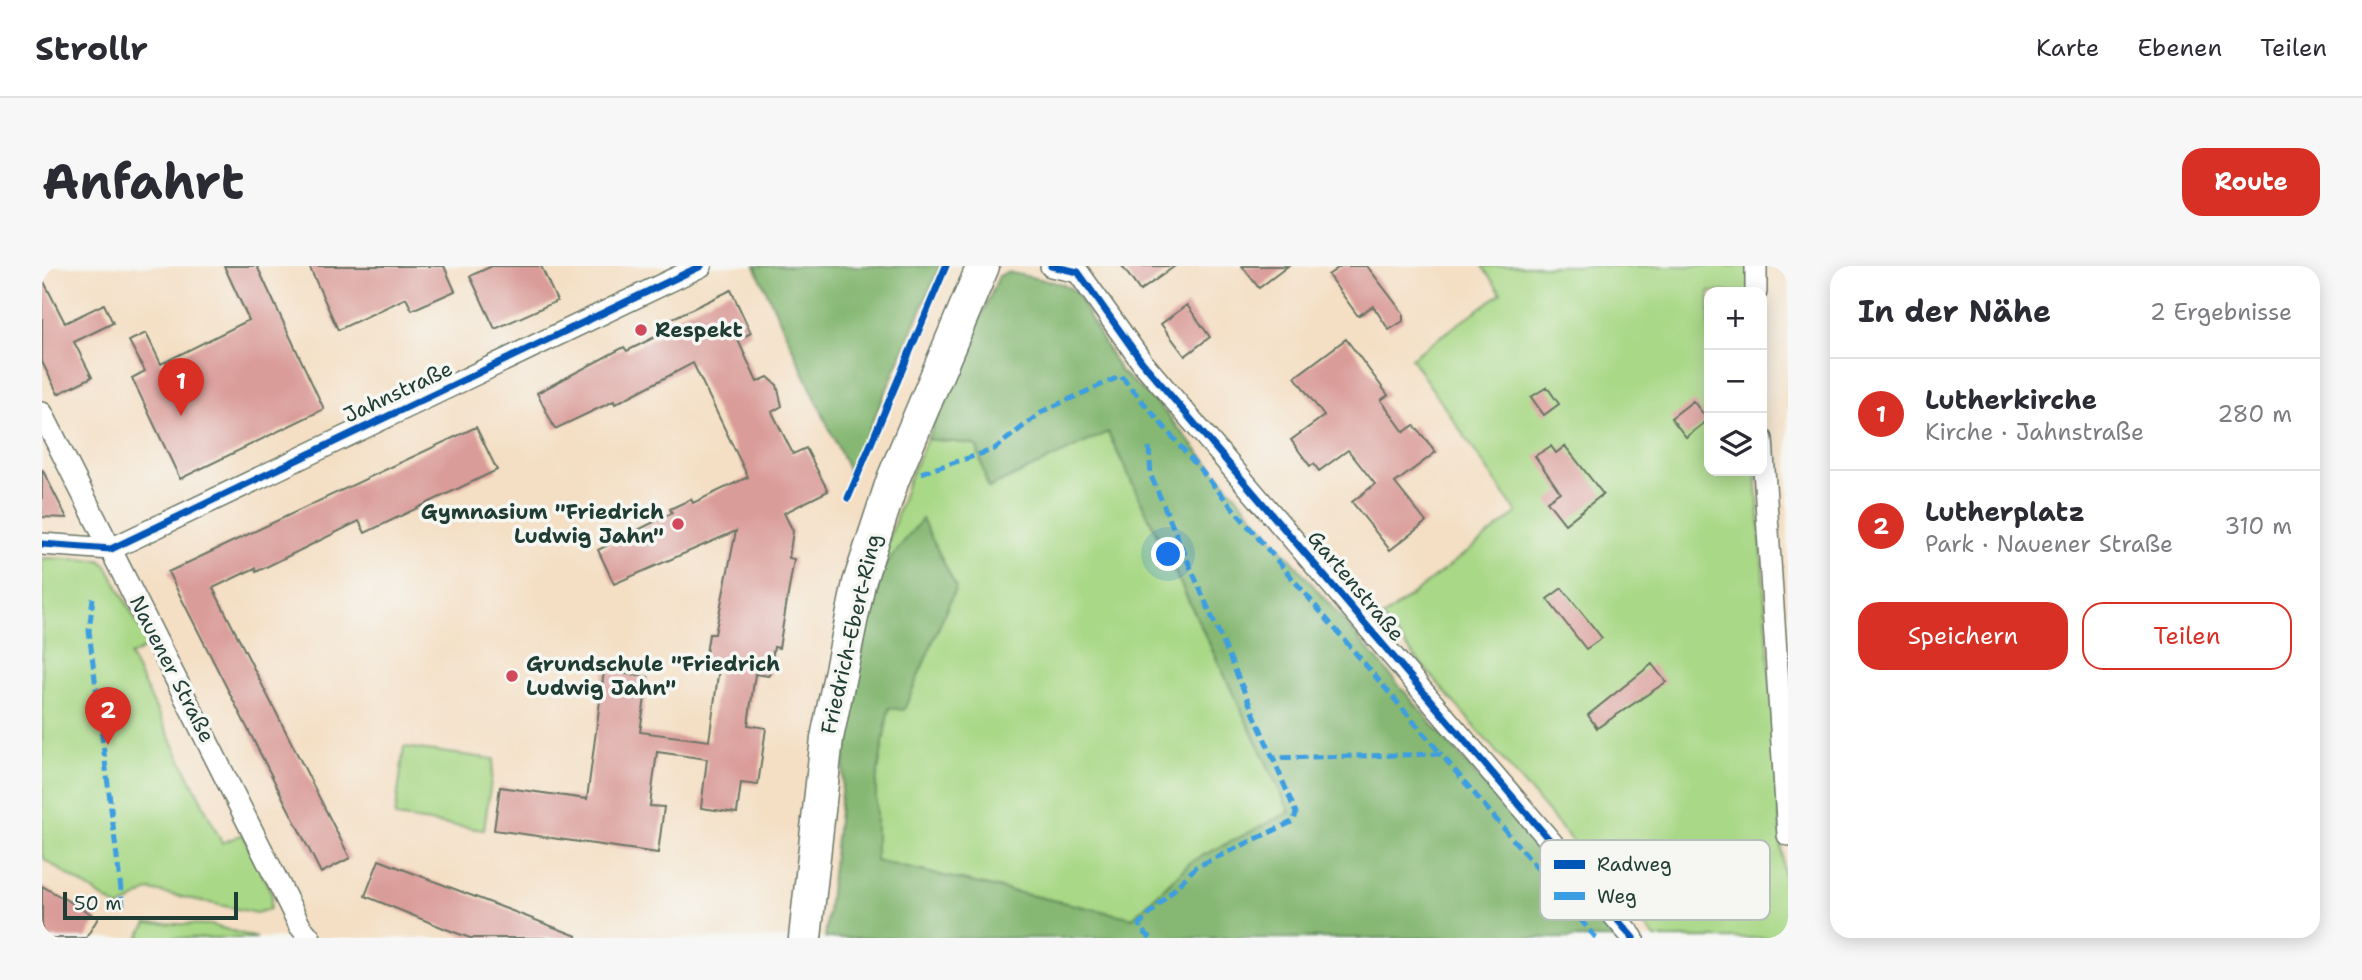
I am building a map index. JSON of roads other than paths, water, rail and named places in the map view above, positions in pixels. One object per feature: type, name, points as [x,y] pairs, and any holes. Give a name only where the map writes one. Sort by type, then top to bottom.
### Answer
[{"type":"main road","name":"Friedrich-Ebert-Ring","points":[[805,938],[827,738],[859,583],[893,479],[983,266]]},
{"type":"street","name":"Jahnstraße","points":[[111,548],[701,266]]},
{"type":"street","name":"Gartenstraße","points":[[1051,266],[1078,272],[1143,362],[1550,840]]},
{"type":"street","points":[[1756,266],[1756,287]]},
{"type":"street","name":"Nauener Straße","points":[[42,413],[305,932]]},
{"type":"street","points":[[1764,476],[1788,835]]},
{"type":"street","points":[[42,544],[111,548]]},
{"type":"street","name":"Gartenstraße","points":[[1618,920],[1633,938]]},
{"type":"place","name":"Respekt","points":[[641,330]]},
{"type":"place","name":"Lutherkirche","points":[[181,416]]},
{"type":"place","name":"Gymnasium \"Friedrich Ludwig Jahn\"","points":[[678,524]]},
{"type":"place","name":"Grundschule \"Friedrich Ludwig Jahn\"","points":[[512,676]]},
{"type":"place","name":"Lutherplatz","points":[[108,745]]}]
